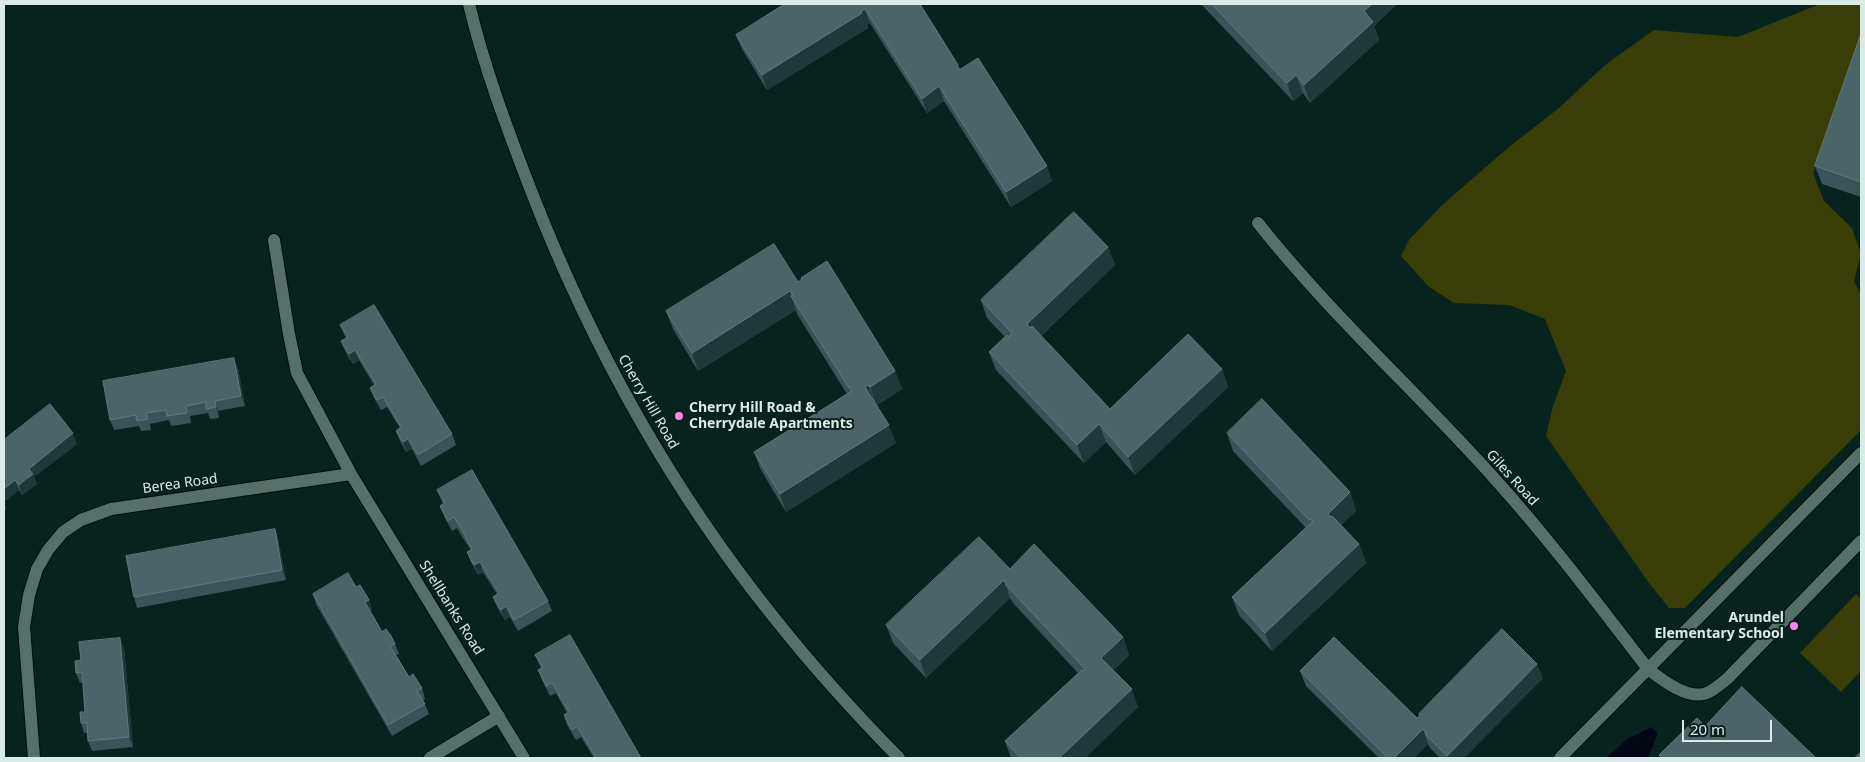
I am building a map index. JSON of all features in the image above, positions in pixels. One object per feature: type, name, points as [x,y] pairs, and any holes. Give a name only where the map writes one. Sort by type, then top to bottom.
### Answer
[{"type":"street","name":"Cherry Hill Road","points":[[469,4],[511,139],[536,203],[569,284],[624,394],[657,451],[736,568],[775,620],[818,671],[899,758]]},
{"type":"street","name":"Giles Road","points":[[1258,223],[1314,289],[1494,478],[1562,557],[1648,669],[1662,680],[1686,693],[1700,695],[1708,693],[1728,678],[1861,541]]},
{"type":"street","name":"Shellbanks Road","points":[[274,240],[297,373],[351,474],[524,758]]},
{"type":"street","points":[[1560,758],[1861,453]]},
{"type":"street","name":"Berea Road","points":[[34,758],[24,627],[29,595],[37,569],[48,550],[62,532],[81,520],[111,509],[351,474]]},
{"type":"street","points":[[430,758],[499,716]]},
{"type":"green space","points":[[1820,4],[1861,4],[1861,53],[1832,132],[1813,173],[1824,201],[1852,228],[1861,254],[1854,281],[1861,295],[1861,430],[1685,608],[1669,608],[1649,583],[1546,436],[1552,409],[1566,371],[1545,319],[1509,305],[1454,303],[1428,286],[1401,256],[1409,240],[1441,206],[1510,146],[1559,108],[1605,65],[1654,30],[1738,37]]},
{"type":"green space","points":[[1856,594],[1861,599],[1861,671],[1841,692],[1800,653]]},
{"type":"water","points":[[1651,727],[1658,733],[1648,758],[1606,758],[1627,739]]},
{"type":"building","points":[[785,4],[920,4],[958,65],[959,70],[978,58],[1047,166],[1006,192],[939,86],[922,99],[865,9],[861,11],[862,13],[762,75],[736,35]]},
{"type":"building","points":[[1212,4],[1372,4],[1364,11],[1373,22],[1304,85],[1296,75],[1287,83]]},
{"type":"building","points":[[1861,34],[1861,182],[1815,166]]},
{"type":"building","points":[[1074,212],[1108,247],[1027,324],[1030,328],[1032,326],[1110,409],[1188,334],[1222,369],[1128,457],[1099,424],[1077,445],[989,352],[1007,335],[1009,337],[1012,333],[981,300]]},
{"type":"building","points":[[774,244],[798,282],[827,261],[895,371],[870,387],[868,385],[865,387],[889,425],[780,494],[754,452],[852,391],[791,296],[793,295],[790,291],[692,353],[666,311]]},
{"type":"building","points":[[374,305],[452,434],[418,455],[408,439],[403,442],[396,431],[401,427],[383,397],[377,400],[370,388],[376,384],[355,350],[349,354],[341,341],[348,337],[340,325]]},
{"type":"building","points":[[234,358],[241,396],[215,401],[216,407],[206,409],[206,402],[186,406],[187,413],[167,416],[166,410],[146,413],[148,419],[137,421],[136,415],[110,420],[103,381]]},
{"type":"building","points":[[1262,399],[1350,492],[1328,514],[1359,544],[1265,633],[1232,597],[1313,521],[1309,520],[1227,433]]},
{"type":"building","points":[[50,404],[73,433],[29,469],[33,474],[19,485],[15,480],[4,489],[4,440]]},
{"type":"building","points":[[472,470],[548,601],[514,620],[506,606],[501,610],[493,597],[499,593],[480,562],[474,565],[467,552],[472,549],[454,517],[448,521],[440,506],[445,503],[437,490]]},
{"type":"building","points":[[275,529],[282,570],[134,597],[126,556]]},
{"type":"building","points":[[979,537],[1010,569],[1034,544],[1123,637],[1101,658],[1132,689],[1059,758],[1021,758],[1005,741],[1085,669],[1006,585],[1004,580],[920,660],[886,625]]},
{"type":"building","points":[[348,573],[356,587],[360,585],[369,600],[365,602],[382,632],[386,629],[391,636],[395,644],[390,646],[409,677],[413,674],[422,688],[417,691],[425,704],[388,725],[313,594]]},
{"type":"building","points":[[1502,629],[1537,664],[1447,756],[1425,734],[1423,729],[1394,758],[1388,758],[1300,671],[1334,637],[1417,718]]},
{"type":"building","points":[[570,635],[641,758],[596,758],[577,726],[572,730],[564,715],[569,712],[552,683],[546,686],[538,670],[543,667],[535,655]]},
{"type":"building","points":[[120,638],[129,737],[88,741],[87,723],[81,723],[80,712],[85,712],[82,672],[76,673],[75,661],[81,660],[79,642]]},
{"type":"building","points":[[1742,687],[1816,758],[1662,758],[1659,755],[1697,718],[1705,726]]},
{"type":"building","points":[[1861,752],[1861,758],[1855,758]]},
{"type":"place","name":"Cherry Hill Road & Cherrydale Apartments","points":[[679,416]]},
{"type":"place","name":"Arundel Elementary School","points":[[1794,626]]}]
